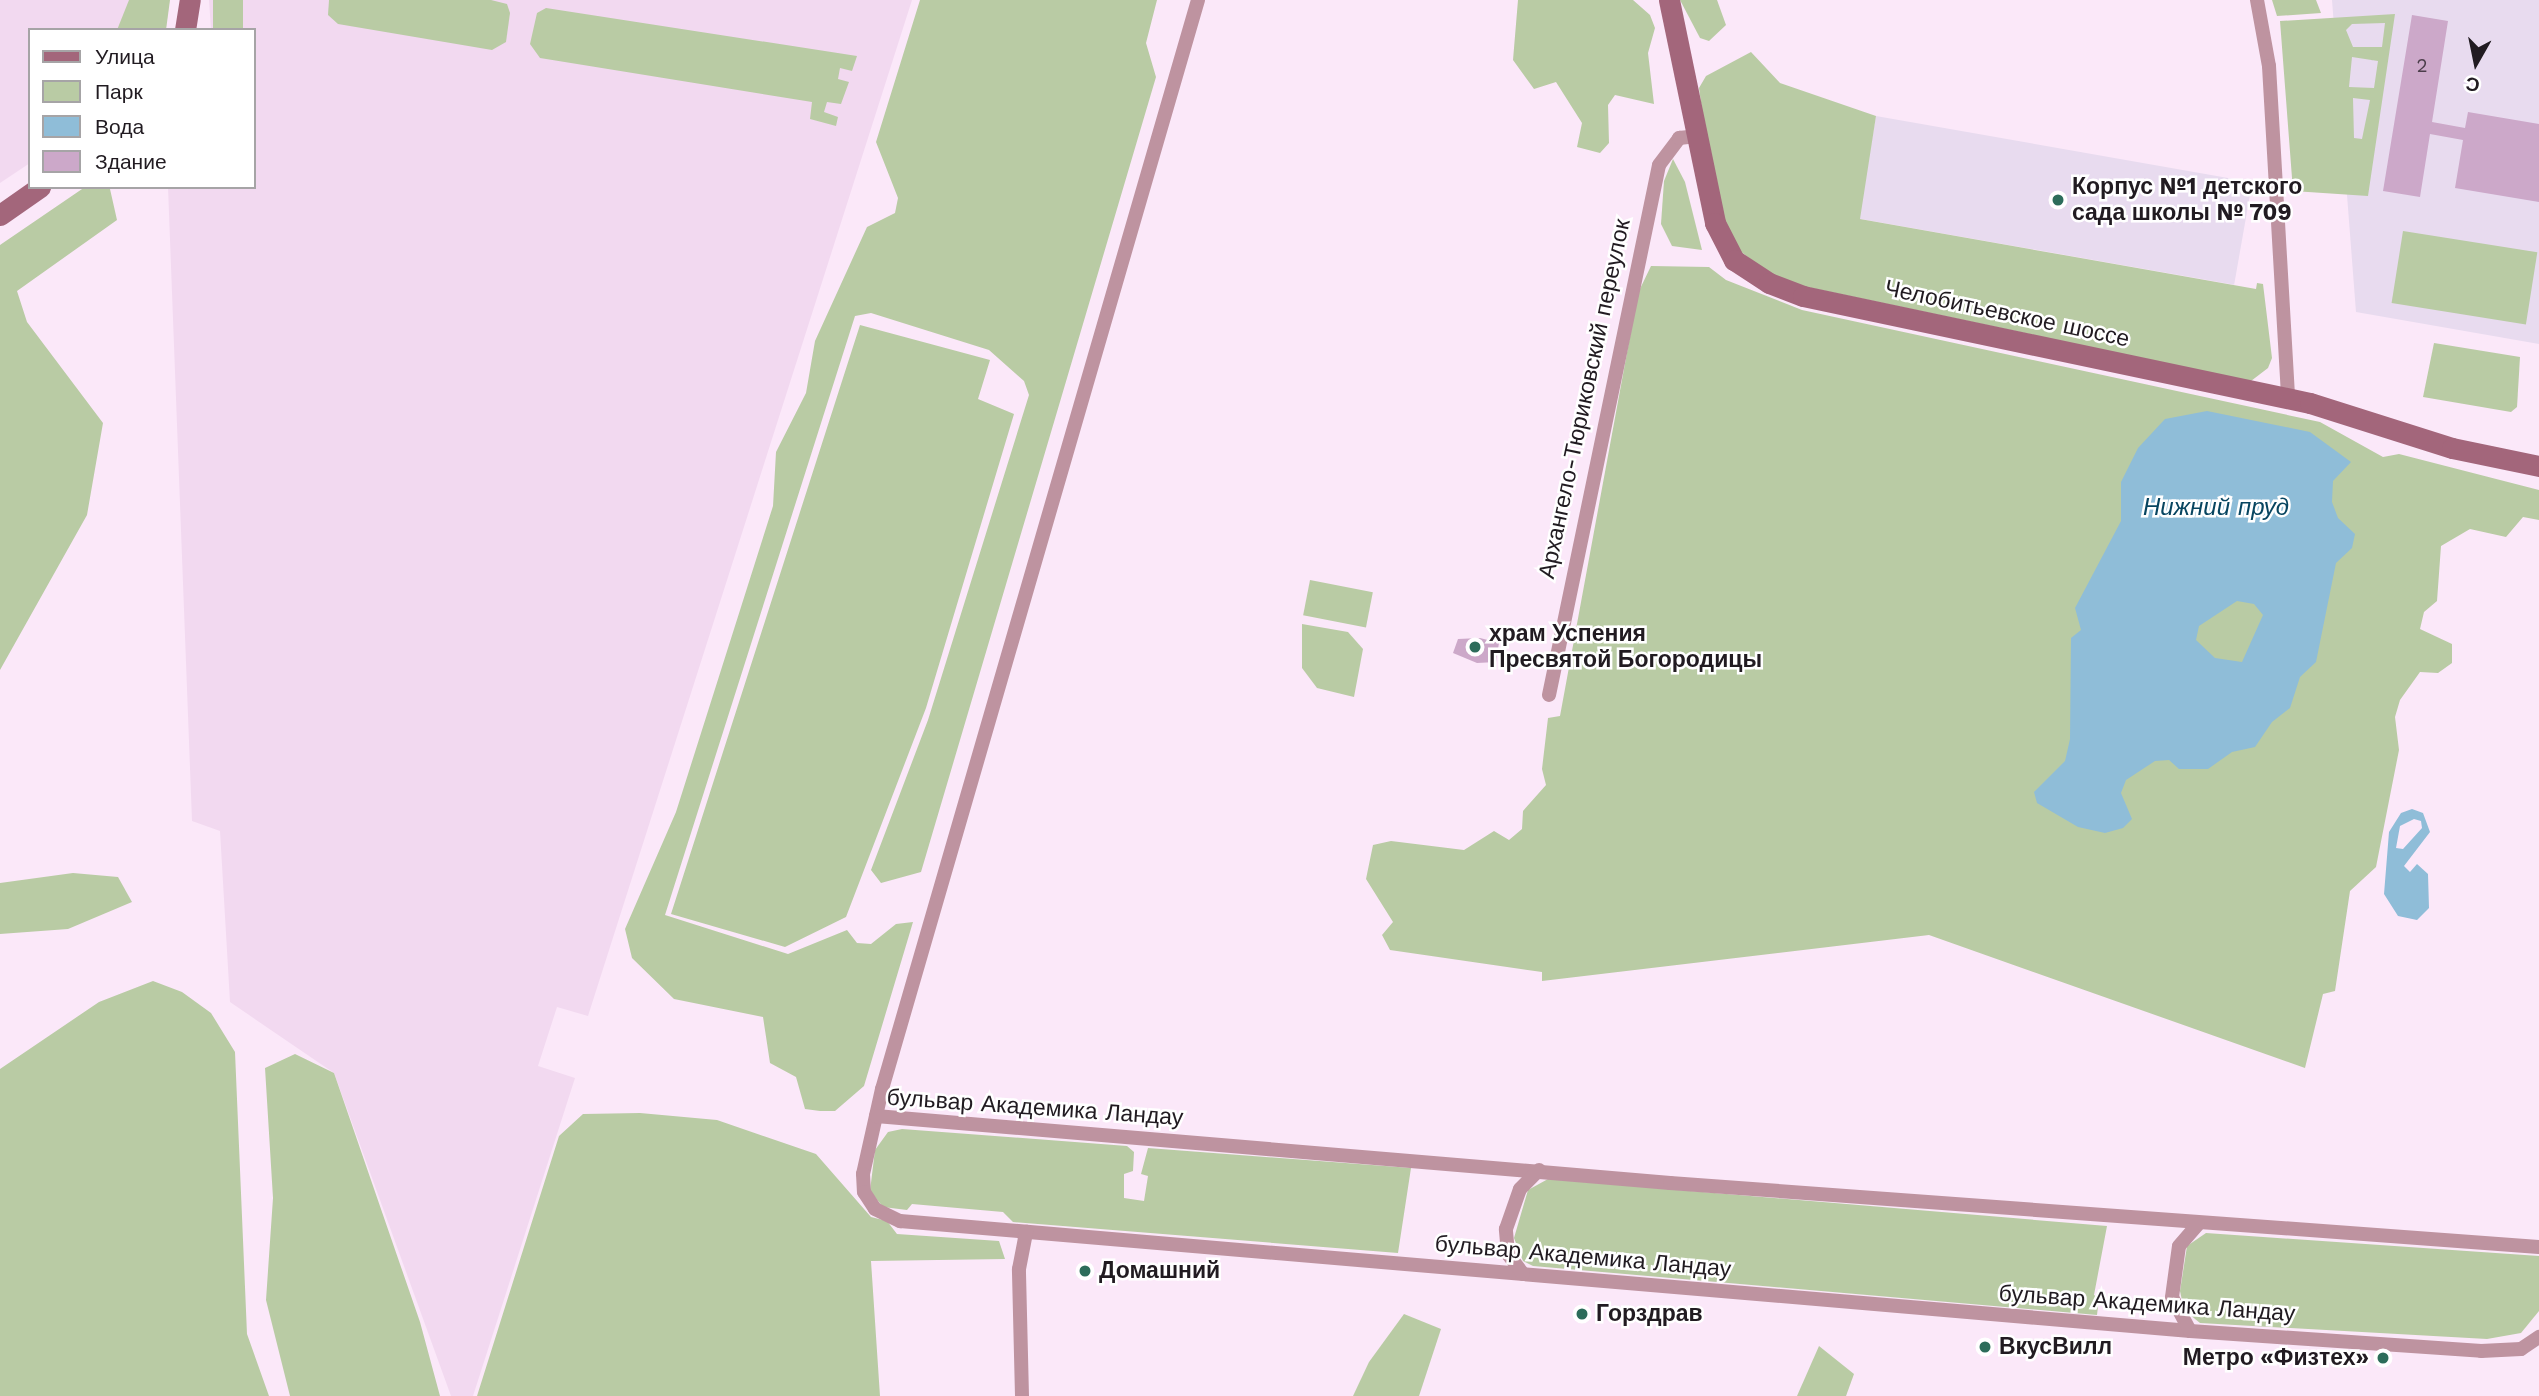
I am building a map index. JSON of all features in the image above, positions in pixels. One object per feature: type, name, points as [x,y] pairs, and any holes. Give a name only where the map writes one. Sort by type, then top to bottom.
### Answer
[{"type":"street","points":[[173,28],[177,0]]},
{"type":"street","points":[[185,28],[190,0]]},
{"type":"street","points":[[876,1116],[1198,0]]},
{"type":"street","name":"Челобитьевское шоссе","points":[[1669,0],[1709,201],[1725,248],[1745,270],[1769,283],[1803,296],[2288,399],[2452,448],[2539,466]]},
{"type":"street","points":[[2257,0],[2270,77],[2288,399]]},
{"type":"street","name":"Архангело-Тюриковский переулок","points":[[1549,695],[1659,165],[1679,138],[1697,136]]},
{"type":"street","points":[[0,215],[37,189]]},
{"type":"street","name":"бульвар Академика Ландау","points":[[2539,1247],[2198,1224],[876,1116],[863,1174],[864,1192],[875,1209],[900,1221],[2190,1331],[2481,1351],[2521,1349],[2539,1337]]},
{"type":"street","points":[[1523,1274],[1508,1254],[1506,1229],[1520,1189],[1539,1170]]},
{"type":"street","points":[[2190,1331],[2172,1297],[2179,1246],[2198,1224]]},
{"type":"street","points":[[1023,1396],[1019,1269],[1026,1232]]},
{"type":"shaded area","points":[[0,0],[164,0],[158,28],[28,28],[28,164],[0,183]]},
{"type":"shaded area","points":[[209,0],[912,0],[588,1016],[557,1007],[538,1066],[575,1078],[473,1396],[451,1396],[334,1073],[230,1002],[220,831],[192,821],[168,189],[256,189],[256,28],[211,28]]},
{"type":"shaded area","points":[[2332,0],[2539,0],[2539,344],[2356,312]]},
{"type":"shaded area","name":"Корпус №1 детского сада школы № 709","points":[[1876,116],[2252,182],[2234,285],[1858,218]]},
{"type":"green space","points":[[129,0],[170,0],[166,28],[118,28]]},
{"type":"green space","points":[[213,0],[243,0],[243,28],[213,28]]},
{"type":"green space","points":[[329,0],[491,0],[507,4],[510,13],[506,42],[492,50],[338,24],[328,15]]},
{"type":"green space","points":[[920,0],[1157,0],[1146,43],[1156,77],[921,872],[881,883],[871,870],[928,720],[1029,395],[1024,381],[989,350],[871,313],[855,316],[665,915],[788,954],[847,930],[857,943],[871,944],[896,924],[913,922],[864,1086],[835,1111],[820,1111],[805,1109],[796,1077],[770,1063],[763,1017],[674,999],[632,958],[625,929],[676,812],[773,506],[776,452],[806,393],[815,341],[867,227],[895,213],[898,198],[876,142]]},
{"type":"green space","points":[[1518,0],[1633,0],[1650,15],[1655,28],[1648,53],[1654,104],[1615,95],[1608,105],[1609,143],[1600,153],[1577,147],[1582,123],[1556,82],[1534,89],[1513,60]]},
{"type":"green space","points":[[1680,0],[1717,0],[1726,25],[1709,41],[1700,38]]},
{"type":"green space","points":[[2272,0],[2316,0],[2321,13],[2277,16]]},
{"type":"green space","points":[[546,8],[857,56],[852,71],[840,68],[838,79],[849,82],[841,104],[827,102],[824,112],[838,117],[836,126],[810,119],[812,102],[540,58],[530,44],[537,13]]},
{"type":"green space","points":[[2395,14],[2368,196],[2293,191],[2280,21]],"holes":[[[2385,23],[2382,47],[2353,47],[2346,30],[2352,24]],[[2352,57],[2378,61],[2374,88],[2349,87]],[[2353,98],[2370,100],[2362,139],[2354,138]]]},
{"type":"green space","points":[[1751,52],[1780,83],[1876,116],[1860,219],[2256,289],[2257,283],[2263,284],[2272,358],[2268,368],[2251,381],[1802,286],[1770,274],[1732,245],[1710,167],[1699,88],[1706,76]]},
{"type":"green space","points":[[1673,159],[1685,182],[1702,250],[1672,246],[1661,224],[1664,181]]},
{"type":"green space","points":[[82,189],[110,189],[117,220],[17,291],[27,322],[103,423],[87,515],[0,670],[0,245]]},
{"type":"green space","points":[[2403,231],[2537,252],[2526,324],[2392,303]]},
{"type":"green space","points":[[1651,266],[1709,267],[1726,280],[1802,310],[2320,422],[2383,457],[2399,454],[2539,490],[2539,520],[2523,517],[2506,537],[2470,529],[2441,546],[2437,601],[2424,612],[2420,629],[2452,644],[2452,663],[2438,673],[2420,672],[2400,700],[2395,717],[2399,750],[2376,867],[2350,891],[2335,991],[2323,994],[2305,1068],[1929,935],[1542,981],[1542,972],[1390,950],[1382,935],[1393,922],[1366,879],[1373,845],[1391,841],[1464,850],[1494,831],[1509,840],[1522,829],[1523,811],[1546,785],[1542,769],[1548,718],[1560,716],[1638,293]]},
{"type":"green space","points":[[860,325],[990,360],[978,399],[1014,414],[926,708],[846,917],[785,947],[671,914]]},
{"type":"green space","points":[[2434,343],[2520,357],[2517,407],[2511,412],[2423,397]]},
{"type":"green space","points":[[1310,580],[1373,592],[1366,628],[1303,615]]},
{"type":"green space","points":[[1302,624],[1348,632],[1363,649],[1354,697],[1317,688],[1302,668]]},
{"type":"green space","points":[[73,873],[118,877],[132,902],[68,929],[0,934],[0,883]]},
{"type":"green space","points":[[153,981],[182,992],[211,1013],[235,1052],[247,1334],[269,1396],[0,1396],[0,1069],[99,1002]]},
{"type":"green space","points":[[295,1054],[334,1073],[420,1322],[440,1396],[290,1396],[266,1300],[273,1198],[265,1068]]},
{"type":"green space","points":[[640,1113],[717,1120],[816,1154],[871,1217],[887,1221],[897,1234],[999,1241],[1005,1259],[871,1261],[880,1396],[477,1396],[559,1136],[583,1114]]},
{"type":"green space","points":[[902,1129],[1127,1146],[1134,1152],[1133,1171],[1124,1174],[1124,1198],[1144,1201],[1148,1176],[1141,1174],[1148,1148],[1411,1168],[1398,1253],[1013,1222],[1003,1212],[912,1204],[907,1210],[883,1207],[870,1191],[875,1150],[888,1132]]},
{"type":"green space","points":[[1548,1179],[2107,1226],[2094,1295],[2099,1298],[2097,1315],[1533,1266],[1523,1261],[1514,1238],[1528,1190]]},
{"type":"green space","points":[[2206,1233],[2539,1256],[2539,1311],[2521,1333],[2487,1339],[2200,1323],[2184,1310],[2180,1291],[2187,1246]]},
{"type":"green space","points":[[1404,1314],[1441,1329],[1419,1396],[1353,1396],[1369,1362]]},
{"type":"green space","points":[[1819,1346],[1854,1374],[1846,1396],[1797,1396]]},
{"type":"water","name":"Нижний пруд","points":[[2207,411],[2310,432],[2351,462],[2333,481],[2332,502],[2338,518],[2355,534],[2352,548],[2336,563],[2316,662],[2300,677],[2290,708],[2272,722],[2255,747],[2232,752],[2208,769],[2179,769],[2169,760],[2155,761],[2126,780],[2121,793],[2132,819],[2123,828],[2105,833],[2078,827],[2037,803],[2034,792],[2065,761],[2070,739],[2071,638],[2081,630],[2075,608],[2121,521],[2121,482],[2138,448],[2165,419]],"holes":[[[2237,601],[2254,604],[2263,615],[2242,662],[2215,658],[2196,640],[2199,626]]]},
{"type":"water","points":[[2412,809],[2423,813],[2430,832],[2404,866],[2410,872],[2417,864],[2428,874],[2429,908],[2417,920],[2398,916],[2384,894],[2389,832],[2401,813]],"holes":[[[2414,819],[2421,821],[2422,828],[2403,849],[2396,848],[2400,826]]]},
{"type":"building","points":[[2412,15],[2448,21],[2432,122],[2465,128],[2468,112],[2539,124],[2539,202],[2455,188],[2463,140],[2430,134],[2420,197],[2383,191]]},
{"type":"building","name":"храм Успения Пресвятой Богородицы","points":[[1480,638],[1499,643],[1496,662],[1477,663],[1453,653],[1458,639]]},
{"type":"place","name":"Корпус №1 детского сада школы № 709","points":[[2058,200]]},
{"type":"place","name":"храм Успения Пресвятой Богородицы","points":[[1475,647]]},
{"type":"place","name":"Домашний","points":[[1085,1271]]},
{"type":"place","name":"Горздрав","points":[[1582,1314]]},
{"type":"place","name":"ВкусВилл","points":[[1985,1347]]},
{"type":"place","name":"Метро «Физтех»","points":[[2383,1358]]}]
